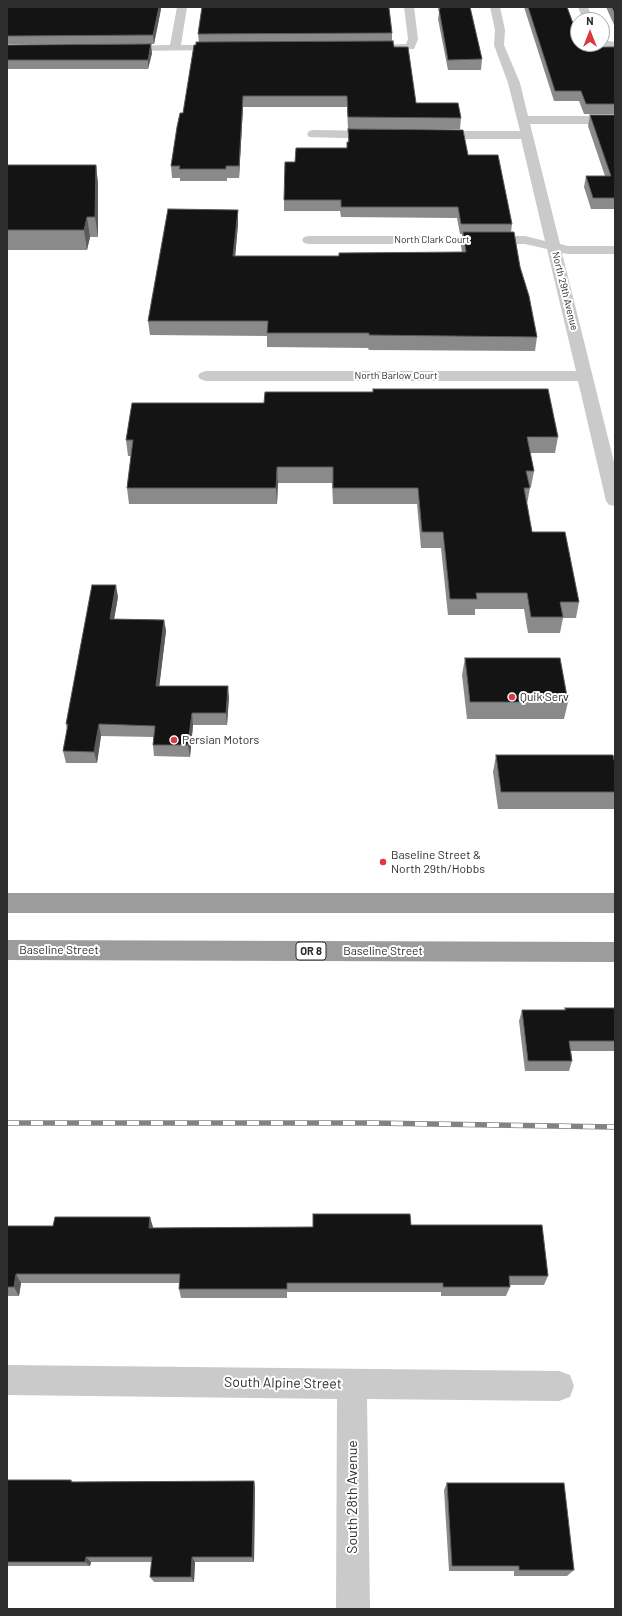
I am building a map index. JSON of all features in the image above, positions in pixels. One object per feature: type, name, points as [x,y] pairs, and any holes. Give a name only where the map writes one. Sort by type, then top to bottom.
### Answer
[{"type":"highway","points":[[7,903],[615,903]]},
{"type":"highway","name":"Baseline Street","points":[[7,950],[615,952]]},
{"type":"street","points":[[175,48],[182,7]]},
{"type":"street","points":[[357,48],[410,46],[413,39],[409,7]]},
{"type":"street","name":"North 29th Avenue","points":[[495,7],[500,30],[499,45],[514,83],[615,500]]},
{"type":"street","points":[[114,49],[238,48]]},
{"type":"street","points":[[522,120],[615,120]]},
{"type":"street","points":[[313,134],[392,135]]},
{"type":"street","points":[[423,135],[526,135]]},
{"type":"street","name":"North Clark Court","points":[[310,240],[525,240],[581,250],[615,250]]},
{"type":"street","name":"North Barlow Court","points":[[206,376],[586,376]]},
{"type":"street","name":"South Alpine Street","points":[[7,1380],[560,1386]]},
{"type":"street","name":"South 28th Avenue","points":[[352,1384],[353,1609]]},
{"type":"building","points":[[7,7],[159,7],[153,35],[7,36]]},
{"type":"building","points":[[202,7],[388,7],[392,33],[198,34]]},
{"type":"building","points":[[440,7],[470,7],[482,59],[448,60],[439,9]]},
{"type":"building","points":[[528,7],[567,7],[570,15],[570,52],[610,52],[610,47],[615,47],[615,104],[586,104],[581,91],[555,91]]},
{"type":"building","points":[[612,7],[615,7],[615,14]]},
{"type":"building","points":[[393,41],[394,47],[408,47],[416,103],[458,103],[461,118],[348,117],[347,96],[243,96],[239,166],[226,166],[226,169],[179,169],[180,166],[171,166],[177,127],[180,113],[183,113],[194,45],[196,45],[196,42]]},
{"type":"building","points":[[151,44],[148,60],[7,60],[7,45]]},
{"type":"building","points":[[590,115],[615,115],[615,198],[593,198],[586,176],[611,176]]},
{"type":"building","points":[[348,129],[463,130],[468,155],[498,155],[512,224],[461,224],[458,207],[341,207],[341,200],[284,200],[285,162],[295,162],[296,148],[347,148],[347,142],[349,142]]},
{"type":"building","points":[[7,165],[96,165],[95,217],[87,217],[84,230],[7,230]]},
{"type":"building","points":[[168,209],[238,210],[233,256],[339,256],[339,253],[466,252],[463,232],[514,232],[520,267],[529,296],[537,337],[369,335],[369,333],[267,333],[268,321],[148,321]]},
{"type":"building","points":[[373,389],[548,389],[558,437],[527,437],[534,471],[526,471],[530,488],[524,488],[532,532],[565,532],[579,602],[560,602],[563,617],[531,617],[527,593],[476,593],[477,599],[450,599],[443,532],[422,532],[418,488],[333,488],[333,467],[277,467],[276,488],[127,488],[133,440],[126,440],[132,403],[264,403],[265,392],[373,392]]},
{"type":"building","points":[[92,585],[116,585],[110,619],[164,620],[156,686],[228,686],[226,713],[192,713],[188,745],[153,745],[155,726],[99,724],[94,752],[63,751],[68,724],[66,724]]},
{"type":"building","points":[[465,658],[560,658],[568,702],[470,702]]},
{"type":"building","points":[[496,755],[613,755],[615,764],[615,792],[501,792]]},
{"type":"building","points":[[565,1008],[614,1008],[615,1041],[569,1041],[572,1061],[528,1061],[522,1010],[566,1010]]},
{"type":"building","points":[[313,1214],[410,1214],[411,1225],[542,1225],[548,1276],[509,1276],[510,1287],[443,1287],[443,1283],[287,1283],[287,1289],[179,1289],[180,1274],[16,1274],[14,1287],[7,1287],[7,1226],[53,1226],[55,1217],[150,1217],[149,1228],[313,1227]]},
{"type":"building","points":[[7,1480],[71,1480],[71,1482],[254,1481],[252,1557],[192,1557],[191,1577],[150,1577],[152,1557],[86,1557],[85,1562],[7,1562]]},
{"type":"building","points":[[447,1483],[564,1483],[574,1570],[519,1570],[519,1566],[452,1566]]},
{"type":"railway","points":[[7,1123],[372,1123],[615,1127]]},
{"type":"place","name":"Quik Serv","points":[[512,697]]},
{"type":"place","name":"Persian Motors","points":[[174,740]]},
{"type":"place","name":"Baseline Street & North 29th/Hobbs","points":[[383,862]]}]
